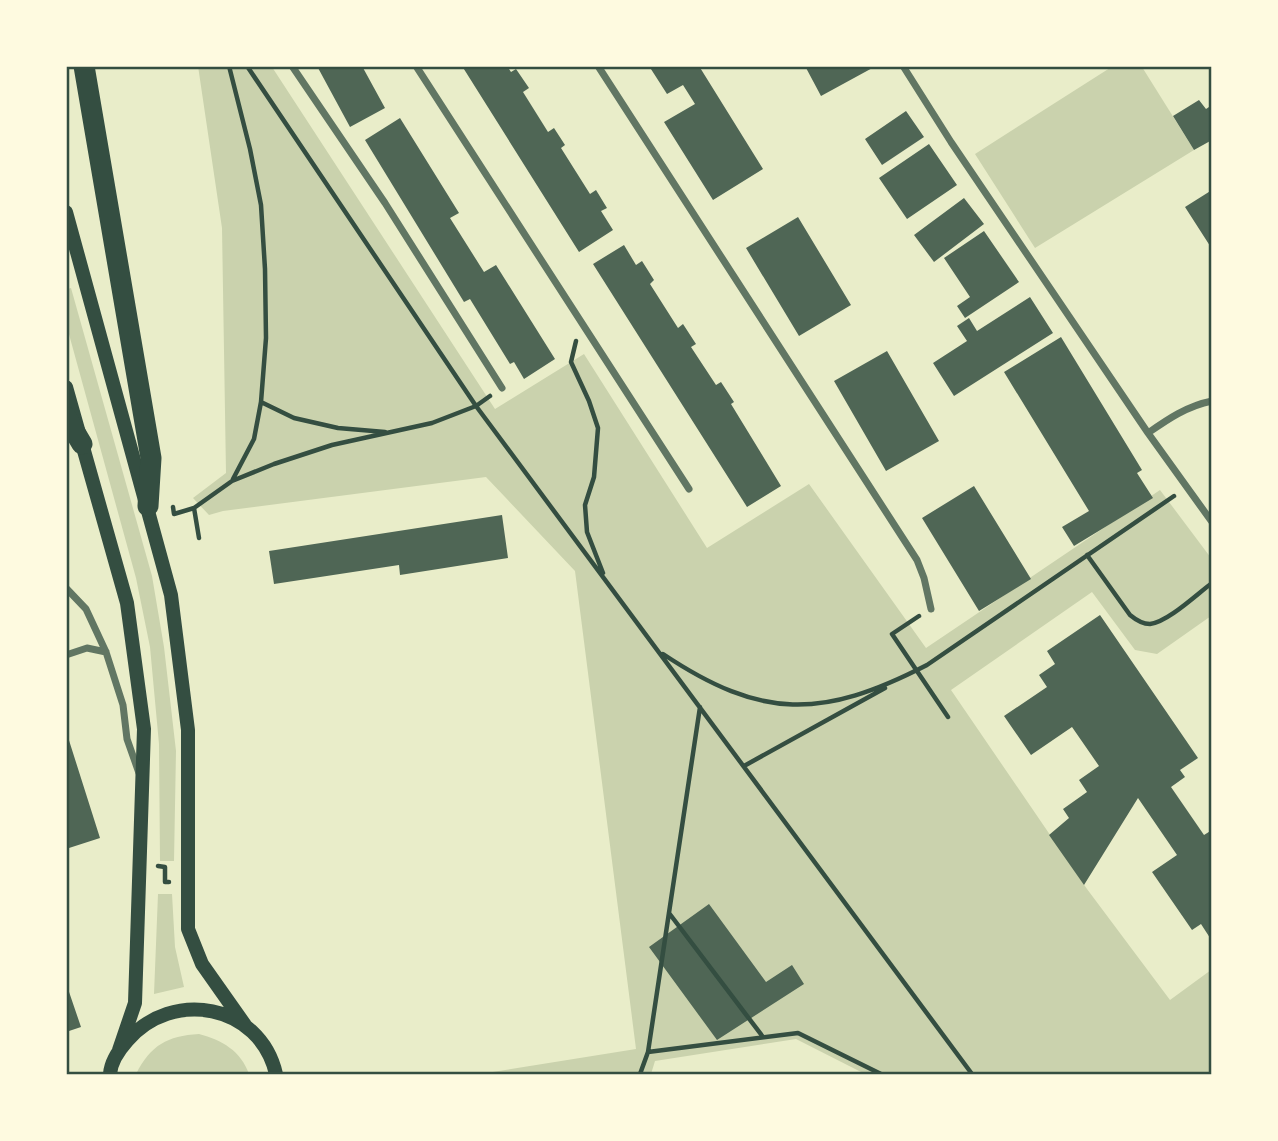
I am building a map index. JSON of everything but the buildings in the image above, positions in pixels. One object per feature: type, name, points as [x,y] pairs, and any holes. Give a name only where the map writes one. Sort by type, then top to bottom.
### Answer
[{"type":"highway","points":[[84,66],[151,458],[148,506]]},
{"type":"highway","points":[[66,417],[82,444]]},
{"type":"main road","points":[[66,212],[171,595],[188,730],[188,929],[202,964],[245,1025],[262,1042],[274,1063],[276,1074]]},
{"type":"main road","points":[[66,387],[127,603],[144,729],[135,1003],[110,1074]]},
{"type":"main road","points":[[119,1050],[138,1028],[163,1014],[191,1008],[219,1012],[245,1025]]},
{"type":"street","points":[[292,66],[384,203],[502,388]]},
{"type":"street","points":[[416,66],[689,489]]},
{"type":"street","points":[[598,66],[916,560],[925,578],[931,609]]},
{"type":"street","points":[[903,66],[951,142],[1148,433],[1212,522]]},
{"type":"street","points":[[1148,433],[1177,413],[1199,403],[1212,401]]},
{"type":"street","points":[[66,587],[86,609],[106,652],[123,705],[127,739],[144,787]]},
{"type":"street","points":[[66,655],[87,648],[106,652]]},
{"type":"path","points":[[229,66],[261,205],[266,338],[261,402],[254,439],[232,481]]},
{"type":"path","points":[[247,66],[476,406],[972,1074]]},
{"type":"path","points":[[580,321],[571,362],[598,428],[594,477],[585,505],[587,532],[606,580]]},
{"type":"path","points":[[199,538],[194,508],[232,481],[332,445],[432,423],[476,406],[502,388]]},
{"type":"path","points":[[261,402],[294,418],[338,428],[391,433]]},
{"type":"path","points":[[744,766],[916,670],[1186,487]]},
{"type":"path","points":[[1087,555],[1130,615],[1149,624],[1168,616],[1212,583]]},
{"type":"path","points":[[931,609],[892,634],[948,717]]},
{"type":"path","points":[[659,652],[696,676],[735,695],[762,702],[793,705],[828,703],[864,694],[916,670]]},
{"type":"path","points":[[640,1074],[648,1052],[700,707]]},
{"type":"path","points":[[140,865],[165,867],[165,882],[187,883]]},
{"type":"path","points":[[669,913],[764,1037]]},
{"type":"path","points":[[648,1052],[798,1033],[881,1074]]},
{"type":"green space","points":[[198,66],[272,67],[495,409],[584,354],[707,548],[809,484],[926,648],[1160,490],[1211,558],[1211,616],[1157,654],[1135,650],[1092,592],[951,690],[1087,889],[1170,1000],[1211,970],[1211,1074],[865,1074],[796,1039],[655,1061],[651,1074],[480,1074],[636,1049],[575,571],[486,477],[209,515],[193,498],[226,473],[222,228]]},
{"type":"green space","points":[[1113,66],[1142,67],[1194,150],[1035,248],[975,154]]},
{"type":"green space","points":[[71,288],[152,576],[164,647],[176,751],[174,861],[160,861],[159,744],[150,647],[136,578],[67,327],[67,289]]},
{"type":"green space","points":[[158,894],[172,894],[175,947],[184,987],[154,994]]},
{"type":"green space","points":[[199,1034],[230,1048],[241,1059],[249,1074],[136,1074],[148,1056],[161,1044],[178,1037]]}]
